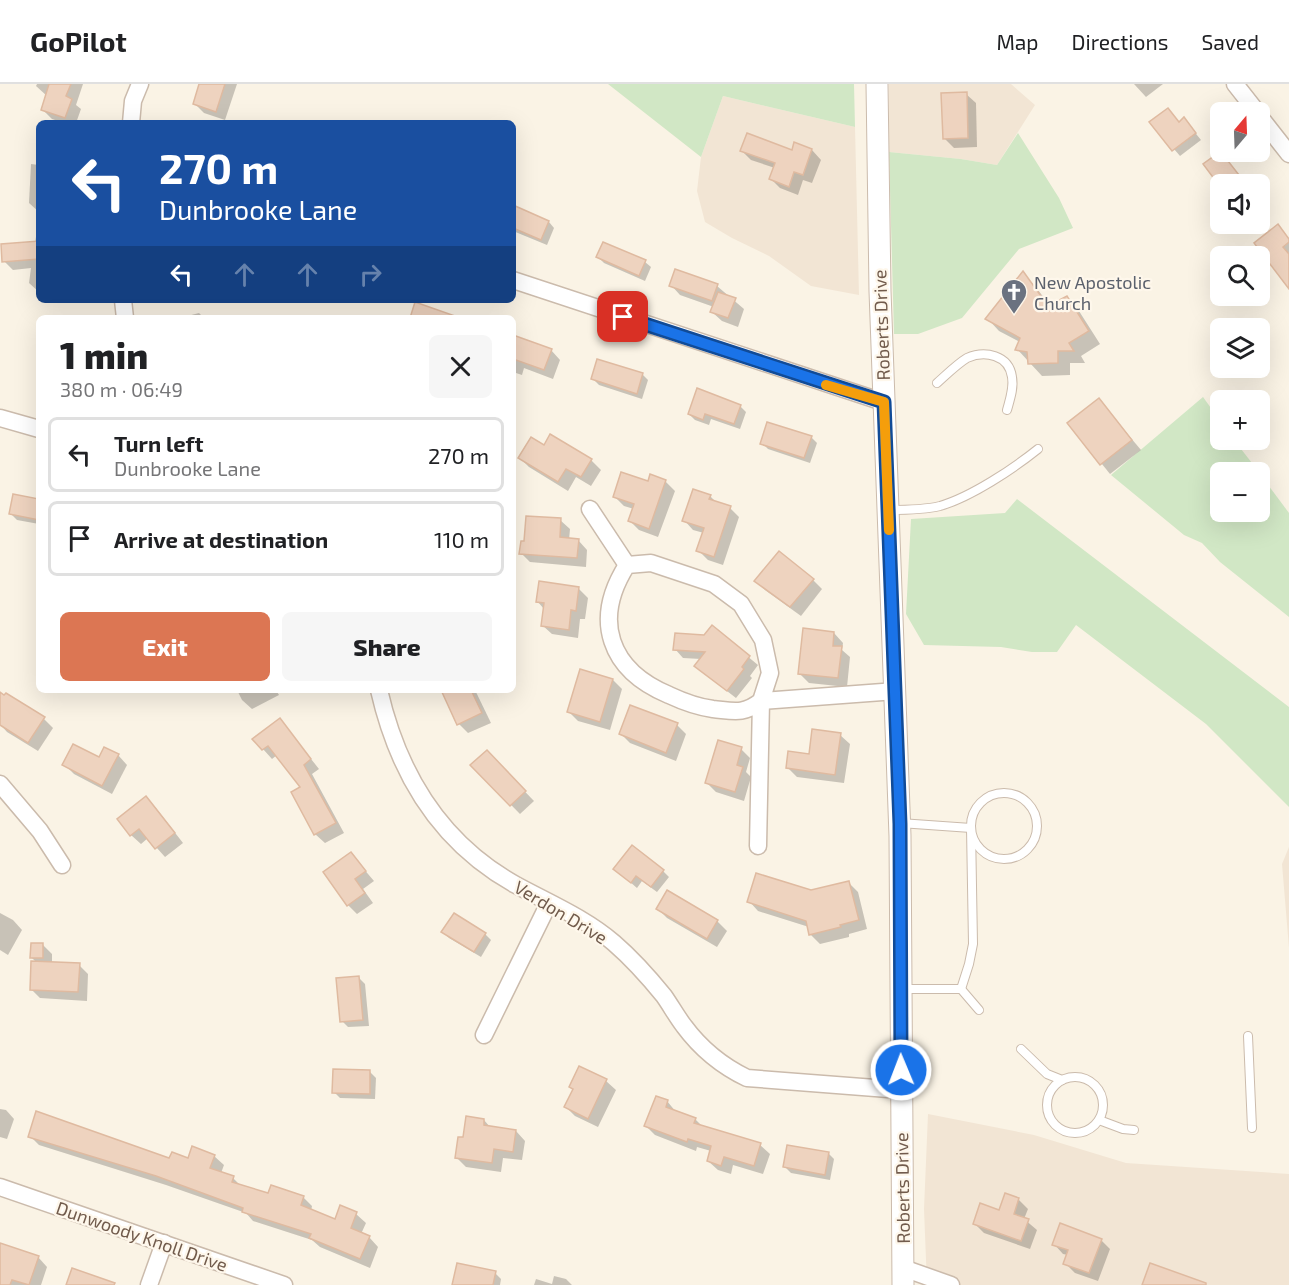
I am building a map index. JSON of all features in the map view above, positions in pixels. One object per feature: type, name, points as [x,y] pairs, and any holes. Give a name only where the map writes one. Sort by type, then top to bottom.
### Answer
[{"type":"street","points":[[131,120],[133,102],[140,84]]},
{"type":"street","name":"Roberts Drive","points":[[877,84],[884,402],[900,824],[903,1276]]},
{"type":"street","points":[[1235,84],[1249,102]]},
{"type":"street","points":[[1270,130],[1289,154]]},
{"type":"street","points":[[516,281],[884,402]]},
{"type":"street","points":[[0,418],[36,428]]},
{"type":"street","points":[[590,509],[627,565]]},
{"type":"street","points":[[627,565],[651,563],[714,584],[741,604],[763,640],[770,673],[760,701],[758,846]]},
{"type":"street","points":[[627,565],[617,581],[609,608],[609,629],[615,650],[631,673],[656,690],[695,706],[741,710],[749,710],[760,701],[896,691]]},
{"type":"street","name":"Verdon Drive","points":[[380,693],[398,753],[421,798],[439,822],[463,848],[513,884],[583,920],[615,943],[663,995],[685,1028],[726,1068],[747,1078],[901,1090]]},
{"type":"street","points":[[0,784],[40,831],[62,865]]},
{"type":"street","points":[[484,1035],[549,903]]},
{"type":"street","name":"Dunwoody Knoll Drive","points":[[0,1187],[284,1285]]},
{"type":"street","points":[[149,1285],[164,1244]]},
{"type":"street","points":[[903,1276],[951,1285]]},
{"type":"lane","points":[[937,383],[967,358],[989,353],[1008,365],[1012,376],[1012,390],[1007,410]]},
{"type":"lane","points":[[888,510],[912,510],[940,506],[960,498],[1020,463],[1038,449]]},
{"type":"lane","points":[[961,988],[973,944],[971,828],[972,817],[977,807],[985,799],[995,794],[1006,793],[1017,795],[1027,801],[1038,820],[1035,842],[1019,857],[1008,860],[987,855],[973,838],[971,828]]},
{"type":"lane","points":[[900,824],[971,828]]},
{"type":"lane","points":[[900,989],[961,988]]},
{"type":"lane","points":[[961,988],[979,1010]]},
{"type":"lane","points":[[1248,1036],[1252,1128]]},
{"type":"lane","points":[[1021,1049],[1047,1074],[1062,1080],[1080,1078],[1096,1086],[1103,1102],[1103,1111],[1093,1127],[1076,1133],[1066,1131],[1052,1120],[1047,1103],[1055,1086],[1062,1080]]},
{"type":"lane","points":[[1099,1120],[1123,1129],[1134,1130]]},
{"type":"shaded area","points":[[889,84],[1011,84],[1035,105],[997,165],[889,152]]},
{"type":"shaded area","points":[[723,96],[855,127],[859,295],[811,286],[769,256],[705,222],[697,191],[701,157]]},
{"type":"shaded area","points":[[1289,847],[1289,948],[1282,864]]},
{"type":"shaded area","points":[[928,1114],[1034,1135],[1126,1163],[1289,1174],[1289,1285],[927,1285],[924,1209]]},
{"type":"green space","points":[[608,84],[854,84],[855,127],[723,96],[701,157]]},
{"type":"green space","points":[[1018,133],[1059,198],[1073,228],[1019,249],[962,318],[918,334],[894,334],[889,152],[997,165]]},
{"type":"green space","points":[[1203,397],[1210,407],[1210,450],[1242,450],[1251,462],[1210,462],[1210,522],[1270,522],[1270,487],[1289,513],[1289,617],[1220,562],[1202,543],[1184,535],[1111,475]]},
{"type":"green space","points":[[1017,499],[1289,707],[1289,807],[1206,724],[1076,625],[1057,652],[1032,652],[1001,647],[924,645],[906,614],[911,519],[1005,513]]},
{"type":"building","points":[[49,84],[71,84],[66,96],[72,99],[65,118],[41,110]]},
{"type":"building","points":[[199,84],[225,84],[216,112],[193,104]]},
{"type":"building","points":[[967,92],[968,138],[943,139],[941,93]]},
{"type":"building","points":[[1168,108],[1179,122],[1184,117],[1196,133],[1172,151],[1149,122]]},
{"type":"building","points":[[747,133],[792,150],[794,142],[812,149],[803,175],[794,172],[789,187],[769,179],[775,163],[740,151]]},
{"type":"building","points":[[1210,159],[1210,162],[1229,162],[1238,174],[1210,174],[1203,164]]},
{"type":"building","points":[[516,206],[549,221],[541,240],[516,229]]},
{"type":"building","points":[[1278,224],[1289,239],[1283,247],[1289,254],[1289,289],[1270,264],[1270,246],[1256,246],[1254,243],[1265,234],[1270,234],[1270,230]]},
{"type":"building","points":[[36,241],[36,259],[2,262],[1,244]]},
{"type":"building","points":[[603,242],[646,260],[639,276],[596,257]]},
{"type":"building","points":[[675,269],[718,284],[712,301],[669,286]]},
{"type":"building","name":"New Apostolic Church","points":[[1023,271],[1048,306],[1067,296],[1089,331],[1069,343],[1074,351],[1058,351],[1058,363],[1028,364],[1027,352],[1015,350],[1020,338],[985,319]]},
{"type":"building","points":[[718,292],[736,298],[728,318],[710,312]]},
{"type":"building","points":[[415,303],[418,303],[452,315],[411,315]]},
{"type":"building","points":[[516,336],[552,349],[544,370],[516,360]]},
{"type":"building","points":[[597,359],[643,373],[637,394],[591,379]]},
{"type":"building","points":[[697,388],[741,405],[734,424],[705,414],[703,420],[688,414]]},
{"type":"building","points":[[1099,398],[1132,440],[1100,465],[1067,423]]},
{"type":"building","points":[[767,422],[812,436],[804,458],[760,444]]},
{"type":"building","points":[[550,434],[592,459],[581,477],[566,469],[558,482],[518,458],[531,437],[544,445]]},
{"type":"building","points":[[621,472],[648,481],[650,474],[666,480],[649,529],[628,521],[634,504],[613,497]]},
{"type":"building","points":[[693,489],[711,495],[709,499],[731,506],[714,557],[696,551],[704,528],[682,521]]},
{"type":"building","points":[[13,494],[36,498],[36,519],[9,514]]},
{"type":"building","points":[[526,516],[561,518],[560,537],[579,539],[577,558],[519,554],[521,541],[524,541]]},
{"type":"building","points":[[779,551],[814,579],[790,607],[754,581]]},
{"type":"building","points":[[539,581],[579,587],[576,611],[571,610],[569,630],[541,626],[544,603],[536,602]]},
{"type":"building","points":[[712,625],[750,656],[742,667],[744,669],[727,691],[694,666],[705,652],[673,650],[675,633],[704,635]]},
{"type":"building","points":[[803,628],[834,632],[833,646],[842,646],[838,678],[798,674]]},
{"type":"building","points":[[580,669],[613,679],[600,722],[567,712]]},
{"type":"building","points":[[0,692],[4,695],[6,693],[45,717],[28,743],[0,725]]},
{"type":"building","points":[[442,693],[472,693],[482,713],[457,725]]},
{"type":"building","points":[[630,705],[678,723],[666,753],[619,734]]},
{"type":"building","points":[[280,718],[311,759],[304,765],[336,823],[314,835],[291,792],[300,787],[268,746],[262,750],[252,739]]},
{"type":"building","points":[[812,729],[841,733],[835,775],[786,768],[788,751],[809,754]]},
{"type":"building","points":[[718,740],[742,747],[737,765],[743,767],[735,792],[705,783]]},
{"type":"building","points":[[73,744],[99,757],[104,747],[119,754],[102,786],[62,765]]},
{"type":"building","points":[[487,750],[526,791],[510,806],[470,765]]},
{"type":"building","points":[[146,796],[175,833],[155,849],[139,829],[130,836],[117,819]]},
{"type":"building","points":[[632,845],[664,870],[651,887],[636,876],[631,883],[613,869]]},
{"type":"building","points":[[351,852],[366,871],[355,879],[365,893],[347,906],[323,872]]},
{"type":"building","points":[[756,873],[811,890],[849,881],[859,920],[809,935],[806,921],[747,902]]},
{"type":"building","points":[[667,890],[718,920],[707,939],[656,909]]},
{"type":"building","points":[[454,913],[486,933],[474,952],[441,932]]},
{"type":"building","points":[[31,943],[43,943],[43,958],[30,958]]},
{"type":"building","points":[[31,961],[80,963],[78,992],[30,990]]},
{"type":"building","points":[[359,976],[363,1020],[340,1022],[336,978]]},
{"type":"building","points":[[579,1066],[607,1079],[588,1119],[564,1107],[573,1089],[569,1087]]},
{"type":"building","points":[[333,1069],[370,1070],[370,1094],[332,1093]]},
{"type":"building","points":[[656,1096],[668,1100],[666,1107],[696,1118],[694,1123],[761,1143],[754,1166],[724,1157],[721,1166],[707,1161],[711,1146],[688,1139],[687,1142],[644,1126]]},
{"type":"building","points":[[36,1111],[169,1158],[172,1152],[188,1158],[192,1146],[215,1155],[210,1168],[234,1176],[232,1182],[268,1193],[271,1185],[304,1196],[301,1205],[335,1219],[340,1205],[357,1212],[351,1228],[370,1236],[360,1259],[309,1238],[311,1234],[242,1212],[243,1208],[156,1176],[28,1137]]},
{"type":"building","points":[[466,1116],[484,1119],[484,1125],[516,1130],[513,1152],[494,1149],[492,1163],[455,1158],[458,1137],[463,1137]]},
{"type":"building","points":[[787,1145],[829,1152],[825,1175],[783,1167]]},
{"type":"building","points":[[1005,1193],[1019,1198],[1014,1214],[1029,1219],[1021,1241],[973,1224],[980,1203],[999,1210]]},
{"type":"building","points":[[1060,1223],[1102,1239],[1089,1273],[1063,1264],[1068,1250],[1052,1245]]},
{"type":"building","points":[[0,1243],[39,1256],[29,1285],[12,1280],[10,1285],[0,1285]]},
{"type":"building","points":[[457,1263],[496,1271],[493,1285],[452,1285]]},
{"type":"building","points":[[1150,1263],[1206,1283],[1206,1285],[1142,1285]]},
{"type":"building","points":[[72,1268],[115,1283],[114,1285],[66,1285]]},
{"type":"slow traffic","points":[[826,385],[884,402],[889,530]]},
{"type":"place","name":"New Apostolic Church","points":[[1014,315]]},
{"type":"route","points":[[623,317],[884,402],[900,824],[901,1070]]}]
